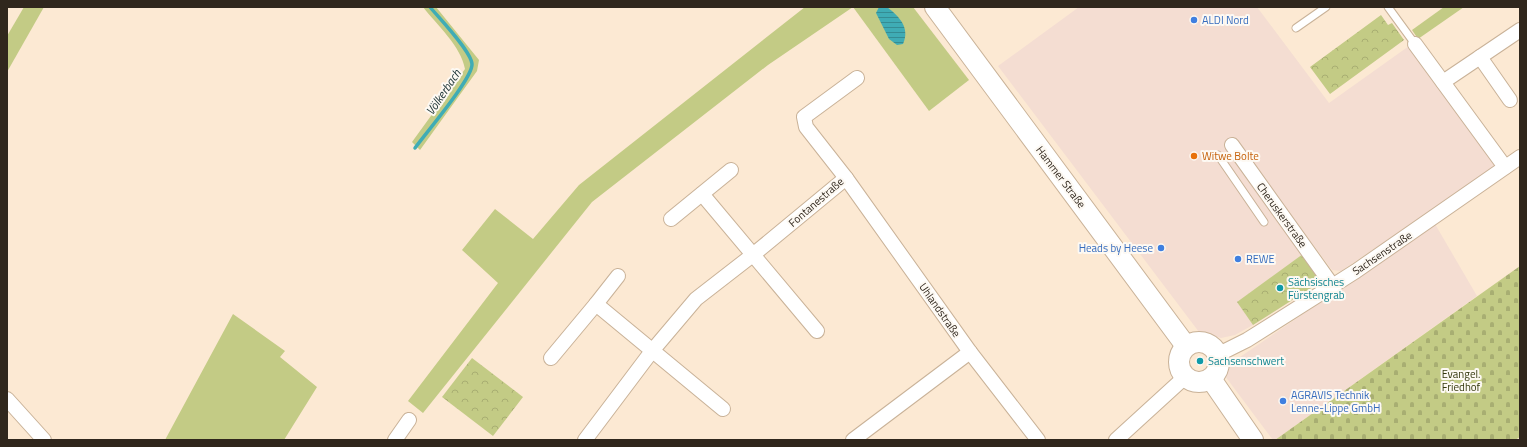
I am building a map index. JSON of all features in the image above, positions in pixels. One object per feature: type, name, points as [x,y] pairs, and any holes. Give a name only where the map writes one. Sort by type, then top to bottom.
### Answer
[{"type":"main road","name":"Hammer Straße","points":[[935,7],[1186,346]]},
{"type":"main road","points":[[1205,342],[1211,345],[1218,354],[1220,362],[1216,374],[1211,379],[1199,383],[1185,377],[1179,366],[1179,358],[1182,352],[1186,346],[1192,343],[1205,342]]},
{"type":"main road","points":[[1211,379],[1253,440]]},
{"type":"street","points":[[1442,82],[1520,30]]},
{"type":"street","points":[[1415,44],[1505,167]]},
{"type":"street","points":[[1480,57],[1510,100]]},
{"type":"street","name":"Fontanestraße","points":[[585,440],[652,351],[696,299],[754,254],[846,178],[806,126],[804,117],[856,78]]},
{"type":"street","name":"Cheruskerstraße","points":[[1232,146],[1332,285]]},
{"type":"street","name":"Sachsenstraße","points":[[1218,354],[1247,340],[1356,271],[1520,157]]},
{"type":"street","points":[[671,219],[731,170]]},
{"type":"street","name":"Uhlandstraße","points":[[846,178],[970,352],[1038,440]]},
{"type":"street","points":[[702,194],[754,254],[817,331]]},
{"type":"street","points":[[551,358],[618,276]]},
{"type":"street","points":[[596,304],[723,409]]},
{"type":"street","points":[[853,440],[970,352]]},
{"type":"street","points":[[1116,440],[1185,377]]},
{"type":"street","points":[[7,399],[44,440]]},
{"type":"street","points":[[398,439],[409,420]]},
{"type":"lane","points":[[1296,28],[1326,7]]},
{"type":"lane","points":[[1388,7],[1415,44]]},
{"type":"lane","points":[[1218,155],[1264,222]]},
{"type":"shaded area","points":[[1079,7],[1257,7],[1329,103],[1409,46],[1497,167],[1341,271],[1332,270],[1247,157],[1234,161],[1303,254],[1319,283],[1235,335],[1221,338],[1199,332],[998,66]]},
{"type":"shaded area","points":[[1435,224],[1477,296],[1273,440],[1225,376],[1228,368],[1240,357]]},
{"type":"green space","points":[[24,7],[44,7],[7,72],[7,36]]},
{"type":"green space","points":[[423,7],[436,7],[479,60],[477,71],[420,150],[412,142],[465,69],[463,60],[454,44]]},
{"type":"green space","points":[[805,7],[853,7],[768,65],[592,202],[423,413],[408,401],[498,283],[462,250],[495,209],[533,239],[579,185]]},
{"type":"green space","points":[[853,7],[913,7],[969,80],[929,111]]},
{"type":"green space","points":[[1444,7],[1464,7],[1418,39],[1412,30]]},
{"type":"green space","points":[[1381,15],[1388,25],[1392,23],[1404,40],[1330,94],[1310,67]]},
{"type":"green space","points":[[1303,254],[1319,278],[1319,283],[1253,325],[1237,302]]},
{"type":"green space","name":"Evangel. Friedhof","points":[[1520,266],[1520,437],[1515,440],[1275,440]]},
{"type":"green space","points":[[233,314],[285,351],[280,357],[317,387],[284,440],[165,440]]},
{"type":"green space","points":[[472,358],[523,397],[493,436],[442,397]]},
{"type":"water","points":[[879,7],[887,7],[900,19],[905,33],[903,44],[897,45],[889,39],[876,13]]},
{"type":"waterway","name":"Völkerbach","points":[[415,148],[457,93],[465,81],[472,64],[461,43],[430,7]]},
{"type":"place","name":"ALDI Nord","points":[[1194,20]]},
{"type":"place","name":"Witwe Bolte","points":[[1194,156]]},
{"type":"place","name":"Heads by Heese","points":[[1161,248]]},
{"type":"place","name":"REWE","points":[[1238,259]]},
{"type":"place","name":"Sächsisches Fürstengrab","points":[[1280,288]]},
{"type":"place","name":"Sachsenschwert","points":[[1200,361]]},
{"type":"place","name":"AGRAVIS Technik Lenne-Lippe GmbH","points":[[1283,401]]}]
